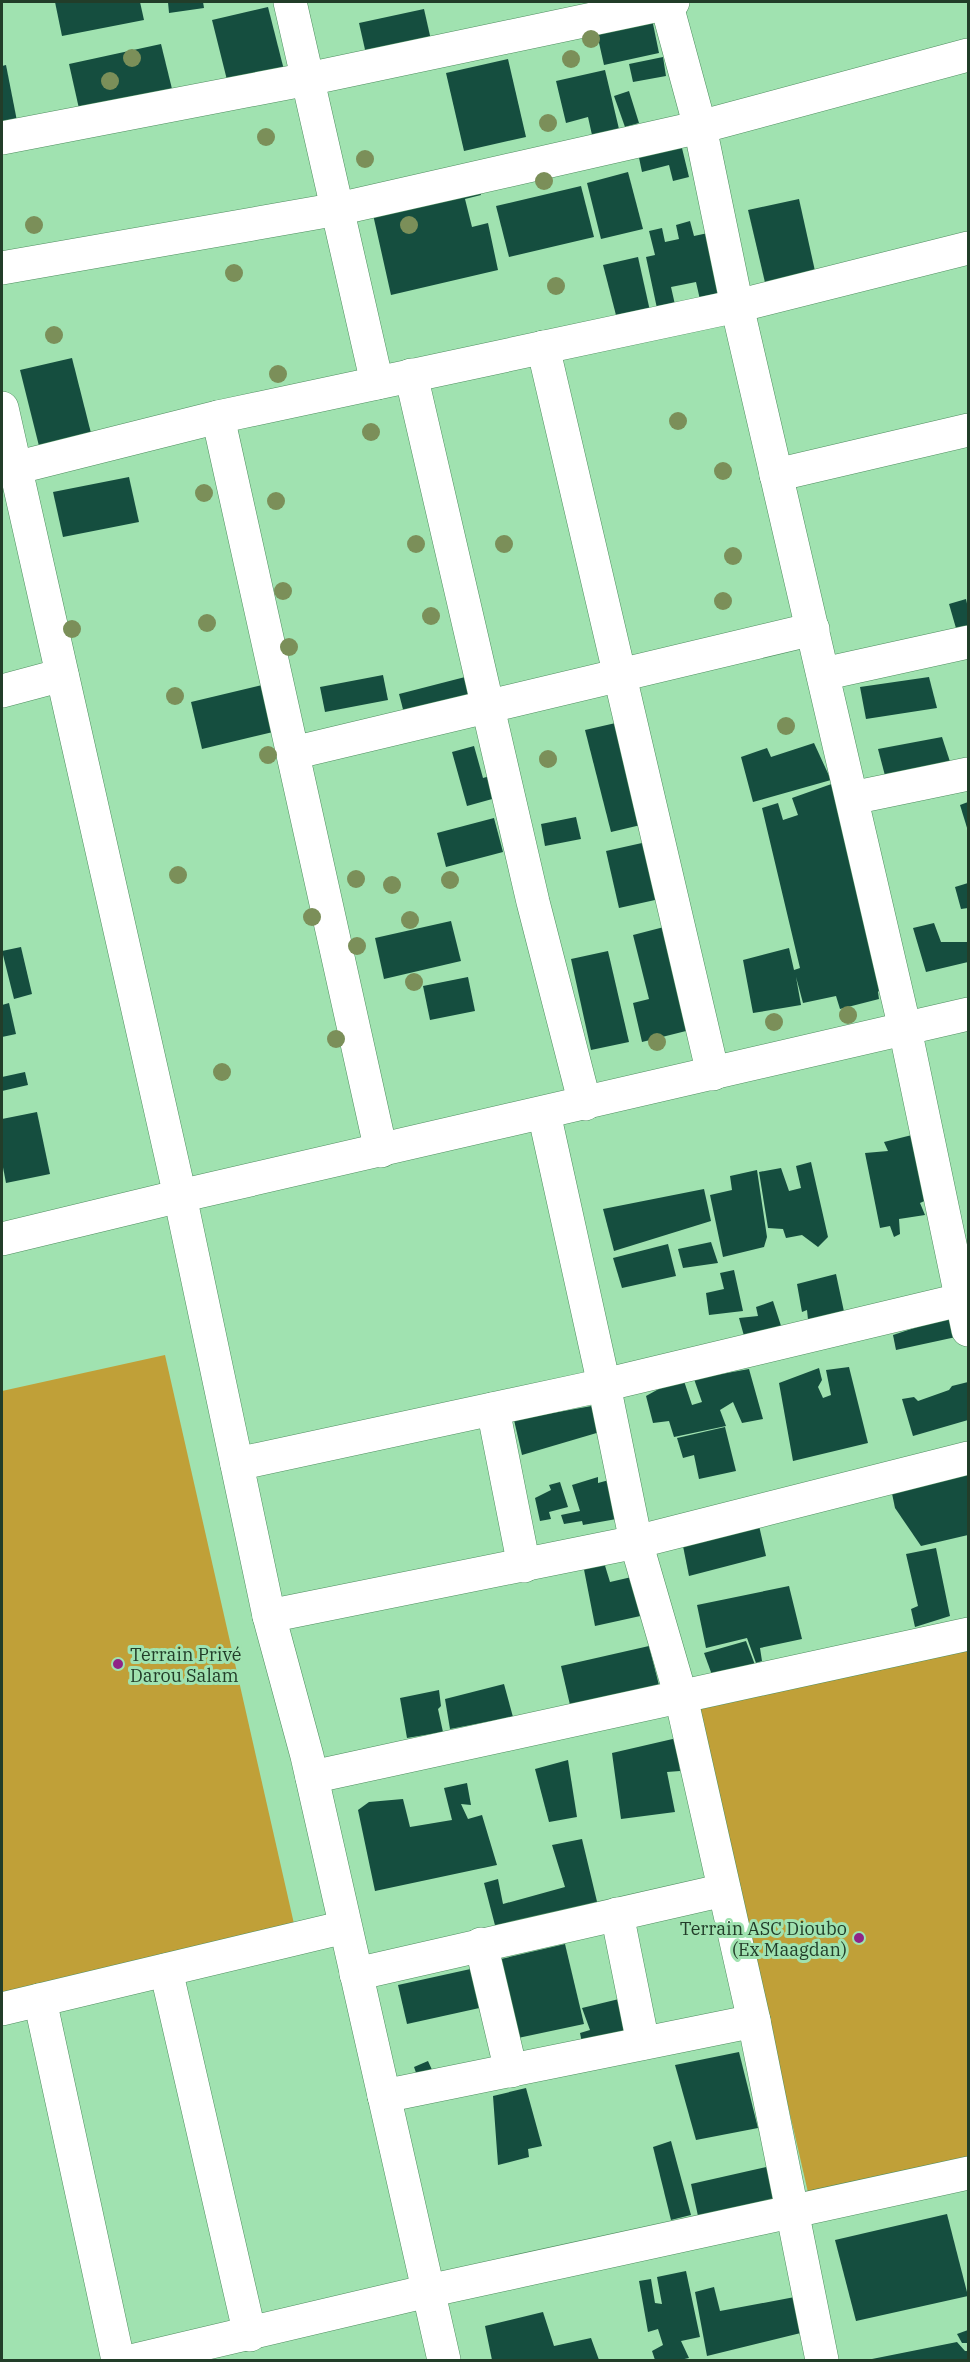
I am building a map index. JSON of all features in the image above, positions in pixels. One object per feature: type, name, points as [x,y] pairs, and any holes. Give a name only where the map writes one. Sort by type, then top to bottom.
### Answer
[{"type":"street","points":[[290,2],[377,383]]},
{"type":"street","points":[[2,138],[308,79],[669,2],[700,127],[737,306],[905,1029],[966,1309],[237,1464]]},
{"type":"street","points":[[2,268],[338,209],[700,127],[969,55]]},
{"type":"street","points":[[15,468],[218,417],[737,306],[969,248]]},
{"type":"street","points":[[543,347],[713,1074]]},
{"type":"street","points":[[411,375],[533,902],[585,1104]]},
{"type":"street","points":[[2,408],[180,1196],[269,1616],[312,1778],[444,2361]]},
{"type":"street","points":[[218,417],[381,1151]]},
{"type":"street","points":[[776,475],[969,430]]},
{"type":"street","points":[[293,753],[813,629]]},
{"type":"street","points":[[823,674],[969,642]]},
{"type":"street","points":[[2,691],[62,675]]},
{"type":"street","points":[[852,798],[969,774]]},
{"type":"street","points":[[2,1239],[969,1014]]},
{"type":"street","points":[[544,1113],[636,1542],[681,1697],[754,2021],[822,2361]]},
{"type":"street","points":[[493,1409],[524,1566]]},
{"type":"street","points":[[269,1616],[636,1542],[969,1458]]},
{"type":"street","points":[[312,1778],[969,1634]]},
{"type":"street","points":[[356,1974],[724,1890]]},
{"type":"street","points":[[617,1914],[643,2043]]},
{"type":"street","points":[[2,2009],[345,1927]]},
{"type":"street","points":[[482,1944],[511,2071]]},
{"type":"street","points":[[166,1970],[250,2335]]},
{"type":"street","points":[[40,2000],[118,2361]]},
{"type":"street","points":[[384,2096],[754,2021]]},
{"type":"street","points":[[135,2361],[180,2356],[250,2335],[428,2291],[969,2173]]},
{"type":"shaded area","name":"Terrain Privé Darou Salam","points":[[165,1355],[297,1937],[2,2002],[2,1391]]},
{"type":"shaded area","name":"Terrain ASC Dioubo (Ex Maagdan)","points":[[968,1649],[968,2166],[810,2201],[697,1710]]},
{"type":"building","points":[[55,2],[140,2],[144,20],[62,36]]},
{"type":"building","points":[[168,2],[203,2],[204,8],[169,13]]},
{"type":"building","points":[[268,7],[284,70],[228,84],[212,20]]},
{"type":"building","points":[[424,9],[431,40],[366,54],[359,23]]},
{"type":"building","points":[[651,14],[659,53],[604,65],[595,25]]},
{"type":"building","points":[[161,44],[173,93],[80,113],[69,64]]},
{"type":"building","points":[[663,57],[666,76],[633,82],[629,64]]},
{"type":"building","points":[[508,59],[526,137],[464,151],[446,73]]},
{"type":"building","points":[[6,65],[17,121],[2,124],[2,66]]},
{"type":"building","points":[[605,70],[619,129],[592,135],[588,117],[566,123],[556,81]]},
{"type":"building","points":[[629,91],[639,123],[625,127],[614,96]]},
{"type":"building","points":[[681,144],[689,177],[673,181],[669,165],[642,172],[638,153]]},
{"type":"building","points":[[628,172],[643,229],[601,239],[587,183]]},
{"type":"building","points":[[479,186],[481,195],[465,199],[472,227],[488,223],[498,270],[391,295],[372,210]]},
{"type":"building","points":[[581,186],[594,237],[509,257],[496,206]]},
{"type":"building","points":[[799,199],[817,280],[767,291],[748,210]]},
{"type":"building","points":[[690,221],[694,236],[708,233],[724,298],[701,304],[696,282],[671,287],[676,309],[658,313],[646,257],[655,255],[649,231],[662,228],[665,242],[679,239],[676,225]]},
{"type":"building","points":[[638,257],[650,311],[617,319],[603,265]]},
{"type":"building","points":[[72,358],[92,437],[40,450],[20,370]]},
{"type":"building","points":[[129,477],[139,522],[63,537],[53,492]]},
{"type":"building","points":[[966,599],[968,639],[960,642],[949,604]]},
{"type":"building","points":[[383,675],[388,700],[325,712],[320,687]]},
{"type":"building","points":[[469,676],[476,698],[405,717],[399,694]]},
{"type":"building","points":[[929,677],[937,708],[866,719],[860,687]]},
{"type":"building","points":[[262,685],[273,732],[202,749],[191,702]]},
{"type":"building","points":[[620,722],[645,824],[611,832],[585,730]]},
{"type":"building","points":[[942,737],[954,774],[888,787],[878,749]]},
{"type":"building","points":[[814,743],[831,780],[753,802],[741,757],[767,748],[771,757]]},
{"type":"building","points":[[474,746],[483,778],[497,774],[503,796],[467,806],[452,752]]},
{"type":"building","points":[[840,781],[883,985],[878,992],[879,999],[840,1009],[836,996],[803,1003],[796,977],[801,1005],[753,1013],[743,960],[789,948],[794,970],[800,968],[762,808],[778,803],[783,820],[798,815],[792,798]]},
{"type":"building","points":[[968,802],[968,831],[960,805]]},
{"type":"building","points":[[576,817],[581,839],[545,846],[541,824]]},
{"type":"building","points":[[494,818],[503,852],[446,867],[437,833]]},
{"type":"building","points":[[651,841],[664,898],[619,908],[606,851]]},
{"type":"building","points":[[968,883],[968,908],[961,909],[955,887]]},
{"type":"building","points":[[451,921],[461,961],[384,979],[375,938]]},
{"type":"building","points":[[934,923],[941,942],[968,942],[968,962],[926,972],[913,928]]},
{"type":"building","points":[[664,927],[690,1030],[642,1042],[633,1003],[649,999],[633,935]]},
{"type":"building","points":[[21,947],[32,994],[14,999],[2,951]]},
{"type":"building","points":[[608,951],[629,1042],[591,1050],[571,959]]},
{"type":"building","points":[[468,977],[475,1011],[430,1020],[423,986]]},
{"type":"building","points":[[9,1003],[16,1034],[2,1037],[2,1005]]},
{"type":"building","points":[[25,1072],[28,1085],[2,1091],[2,1077]]},
{"type":"building","points":[[37,1112],[50,1174],[6,1183],[2,1162],[2,1119]]},
{"type":"building","points":[[916,1134],[931,1198],[920,1203],[925,1215],[899,1219],[900,1234],[894,1237],[890,1226],[880,1228],[865,1153],[888,1151],[884,1142]]},
{"type":"building","points":[[811,1162],[828,1237],[818,1247],[802,1235],[786,1238],[783,1229],[768,1228],[759,1172],[781,1168],[789,1191],[801,1188],[796,1166]]},
{"type":"building","points":[[757,1170],[767,1237],[764,1247],[723,1257],[710,1195],[732,1190],[730,1176]]},
{"type":"building","points":[[704,1189],[711,1221],[614,1251],[603,1209]]},
{"type":"building","points":[[711,1242],[718,1263],[683,1268],[678,1249]]},
{"type":"building","points":[[668,1244],[676,1276],[622,1288],[613,1258]]},
{"type":"building","points":[[734,1270],[743,1311],[709,1315],[706,1293],[724,1289],[720,1273]]},
{"type":"building","points":[[836,1274],[846,1321],[809,1329],[807,1310],[802,1312],[797,1284]]},
{"type":"building","points":[[773,1301],[783,1332],[746,1343],[739,1318],[758,1316],[756,1307]]},
{"type":"building","points":[[951,1316],[956,1337],[896,1350],[893,1335]]},
{"type":"building","points":[[849,1367],[868,1443],[793,1461],[779,1383],[819,1368],[822,1380],[818,1387],[823,1398],[831,1395],[826,1370]]},
{"type":"building","points":[[749,1369],[763,1419],[742,1423],[733,1402],[720,1410],[726,1426],[674,1437],[669,1421],[653,1423],[646,1396],[666,1385],[684,1381],[692,1405],[702,1402],[694,1379]]},
{"type":"building","points":[[968,1382],[968,1420],[913,1436],[902,1399],[914,1397],[918,1401],[949,1390],[952,1386]]},
{"type":"building","points":[[597,1405],[600,1432],[522,1455],[514,1420]]},
{"type":"building","points":[[725,1427],[736,1471],[699,1479],[694,1455],[683,1458],[677,1438]]},
{"type":"building","points":[[968,1447],[968,1535],[921,1546],[895,1508],[888,1474]]},
{"type":"building","points":[[598,1477],[598,1483],[620,1477],[633,1516],[583,1525],[582,1521],[564,1524],[561,1515],[580,1511],[572,1485]]},
{"type":"building","points":[[560,1482],[568,1507],[549,1512],[551,1519],[540,1521],[535,1498],[551,1490],[549,1485]]},
{"type":"building","points":[[754,1504],[766,1556],[689,1576],[678,1521]]},
{"type":"building","points":[[599,1546],[610,1582],[636,1576],[645,1615],[595,1626],[580,1549]]},
{"type":"building","points":[[936,1548],[950,1616],[915,1627],[911,1609],[918,1606],[906,1554]]},
{"type":"building","points":[[789,1586],[802,1639],[760,1648],[762,1661],[756,1663],[747,1638],[706,1648],[697,1605]]},
{"type":"building","points":[[746,1641],[755,1665],[712,1675],[704,1653]]},
{"type":"building","points":[[649,1646],[660,1689],[570,1705],[561,1666]]},
{"type":"building","points":[[504,1684],[513,1717],[450,1729],[445,1699]]},
{"type":"building","points":[[439,1690],[441,1706],[438,1709],[443,1732],[407,1738],[400,1698]]},
{"type":"building","points":[[677,1738],[680,1771],[667,1772],[675,1812],[621,1819],[612,1753]]},
{"type":"building","points":[[568,1760],[577,1817],[549,1822],[535,1769]]},
{"type":"building","points":[[467,1783],[471,1805],[461,1804],[468,1819],[482,1815],[497,1865],[375,1891],[358,1810],[369,1802],[403,1799],[410,1827],[452,1820],[444,1788]]},
{"type":"building","points":[[582,1839],[599,1910],[497,1933],[484,1883],[498,1879],[503,1904],[565,1887],[552,1845]]},
{"type":"building","points":[[565,1944],[584,2024],[518,2038],[501,1959]]},
{"type":"building","points":[[475,1968],[484,2007],[407,2024],[398,1985]]},
{"type":"building","points":[[619,1999],[631,2041],[584,2053],[580,2033],[590,2030],[582,2008]]},
{"type":"building","points":[[739,2052],[758,2128],[696,2140],[675,2065]]},
{"type":"building","points":[[428,2061],[438,2083],[421,2087],[414,2067]]},
{"type":"building","points":[[526,2088],[542,2146],[528,2149],[529,2157],[498,2165],[493,2096]]},
{"type":"building","points":[[671,2141],[691,2215],[671,2220],[653,2147]]},
{"type":"building","points":[[775,2165],[783,2206],[698,2216],[691,2184]]},
{"type":"building","points":[[947,2214],[968,2296],[856,2321],[835,2240]]},
{"type":"building","points":[[686,2271],[700,2337],[681,2341],[689,2358],[655,2360],[652,2351],[663,2345],[658,2329],[648,2332],[639,2281],[651,2279],[655,2303],[662,2304],[657,2277]]},
{"type":"building","points":[[714,2287],[720,2311],[800,2296],[809,2331],[707,2356],[695,2292]]},
{"type":"building","points":[[543,2312],[554,2346],[591,2338],[599,2360],[492,2360],[485,2326]]},
{"type":"building","points":[[968,2330],[968,2343],[962,2343],[957,2334]]},
{"type":"building","points":[[957,2342],[965,2351],[968,2351],[968,2360],[867,2360]]},
{"type":"place","name":"Terrain Privé Darou Salam","points":[[118,1664]]},
{"type":"place","name":"Terrain ASC Dioubo (Ex Maagdan)","points":[[859,1938]]}]
